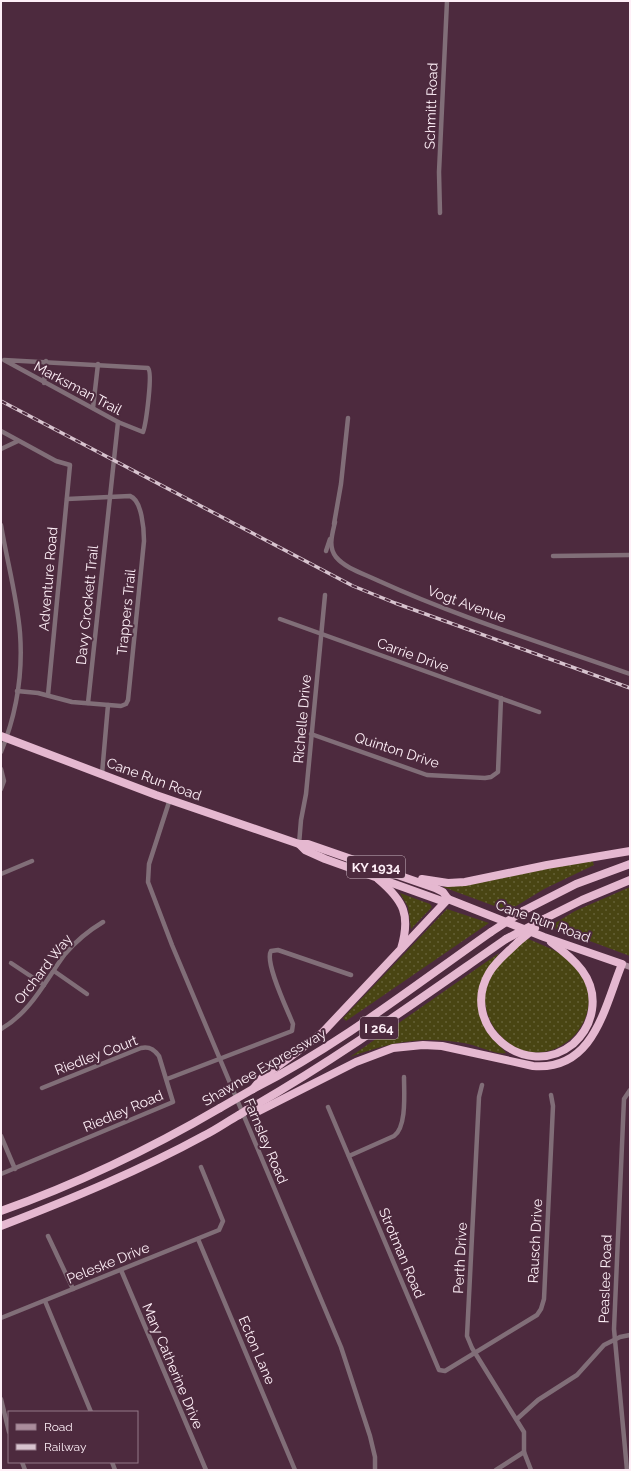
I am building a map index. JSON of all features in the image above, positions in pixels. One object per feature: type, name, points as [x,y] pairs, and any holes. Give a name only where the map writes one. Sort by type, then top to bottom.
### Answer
[{"type":"highway","name":"Cane Run Road","points":[[4,737],[170,799],[299,844],[308,844],[398,874],[443,892],[448,899],[544,937],[626,966]]},
{"type":"highway","name":"Cane Run Road","points":[[299,844],[305,850],[325,859],[371,874],[442,901],[448,899]]},
{"type":"highway","points":[[398,874],[441,883],[453,883],[630,851]]},
{"type":"highway","name":"Shawnee Expressway","points":[[1,1211],[54,1191],[122,1160],[293,1068],[523,911],[576,884],[630,864]]},
{"type":"highway","points":[[371,874],[392,891],[404,910],[407,921],[406,933],[401,949]]},
{"type":"highway","name":"Shawnee Expressway","points":[[1,1226],[51,1207],[142,1167],[207,1134],[302,1079],[506,939],[582,900],[630,880]]},
{"type":"highway","points":[[253,1089],[262,1078],[322,1033],[448,899]]},
{"type":"highway","points":[[544,919],[496,963],[486,978],[482,995],[485,1019],[496,1037],[511,1049],[532,1056],[549,1055],[563,1050],[580,1037],[589,1020],[593,1001],[590,984],[582,969],[569,955],[544,937]]},
{"type":"highway","points":[[247,1110],[257,1112],[356,1062],[374,1054],[399,1048],[423,1045],[442,1046],[534,1066],[546,1067],[560,1064],[579,1053],[592,1037],[626,966]]},
{"type":"street","name":"Schmitt Road","points":[[440,213],[440,156],[447,1]]},
{"type":"street","name":"Marksman Trail","points":[[46,361],[4,360],[118,422],[144,432],[150,369],[98,364]]},
{"type":"street","points":[[44,383],[46,361],[98,364],[93,408]]},
{"type":"street","name":"Vogt Avenue","points":[[348,418],[342,484],[332,547],[335,556],[348,566],[440,606],[630,674]]},
{"type":"street","name":"Davy Crockett Trail","points":[[88,703],[118,422]]},
{"type":"street","points":[[1,431],[18,441]]},
{"type":"street","points":[[1,449],[18,441]]},
{"type":"street","name":"Adventure Road","points":[[18,441],[56,461],[70,465],[48,695]]},
{"type":"street","name":"Trappers Trail","points":[[108,705],[125,705],[128,700],[144,541],[143,521],[137,504],[132,496],[109,497]]},
{"type":"street","points":[[67,499],[109,497]]},
{"type":"street","name":"Vogt Avenue","points":[[326,550],[335,522]]},
{"type":"street","points":[[1,525],[20,632],[20,664],[13,721],[4,737],[1,752]]},
{"type":"street","points":[[553,556],[630,555]]},
{"type":"street","name":"Richelle Drive","points":[[299,844],[325,595]]},
{"type":"street","name":"Carrie Drive","points":[[280,619],[539,712]]},
{"type":"street","points":[[17,691],[48,695],[72,702],[108,705],[102,774]]},
{"type":"street","name":"Quinton Drive","points":[[311,734],[427,775],[488,778],[498,772],[501,698]]},
{"type":"street","points":[[1,769],[4,781],[1,789]]},
{"type":"street","name":"Farnsley Road","points":[[170,799],[149,864],[148,882],[172,946],[340,1347],[370,1436],[375,1458],[375,1470]]},
{"type":"street","points":[[1,874],[32,861]]},
{"type":"street","name":"Orchard Way","points":[[1,1029],[19,1017],[74,944],[86,932],[102,922]]},
{"type":"street","name":"Riedley Road","points":[[1,1174],[170,1105],[173,1101],[167,1079],[289,1033],[294,1029],[274,978],[269,957],[271,951],[278,950],[351,976]]},
{"type":"street","points":[[11,963],[44,985]]},
{"type":"street","points":[[54,971],[87,994]]},
{"type":"street","name":"Riedley Court","points":[[42,1088],[141,1048],[152,1048],[157,1053],[167,1079]]},
{"type":"street","points":[[349,1156],[394,1136],[400,1131],[402,1121],[404,1077]]},
{"type":"street","name":"Perth Drive","points":[[482,1085],[479,1097],[467,1336],[475,1353],[524,1432],[524,1452]]},
{"type":"street","name":"Peaslee Road","points":[[626,1470],[615,1340],[616,1278],[624,1099],[630,1090]]},
{"type":"street","name":"Rausch Drive","points":[[475,1353],[537,1314],[543,1304],[553,1106],[551,1095]]},
{"type":"street","name":"Strotman Road","points":[[328,1107],[439,1370],[447,1371],[475,1353]]},
{"type":"street","points":[[1,1136],[15,1169]]},
{"type":"street","name":"Peleske Drive","points":[[1,1318],[219,1230],[222,1227],[223,1221],[201,1167]]},
{"type":"street","points":[[48,1236],[73,1289]]},
{"type":"street","name":"Ecton Lane","points":[[198,1239],[295,1470]]},
{"type":"street","name":"Mary Catherine Drive","points":[[121,1270],[206,1470]]},
{"type":"street","points":[[45,1301],[91,1411]]},
{"type":"street","points":[[517,1419],[538,1400],[577,1375],[604,1346],[615,1340],[630,1335]]},
{"type":"street","points":[[1,1398],[8,1428]]},
{"type":"street","points":[[496,1470],[524,1452],[531,1470]]},
{"type":"shaded area","points":[[592,860],[594,865],[544,889],[508,911],[443,887]]},
{"type":"shaded area","points":[[630,887],[630,956],[552,927],[552,925],[575,911]]},
{"type":"shaded area","points":[[400,893],[430,904],[432,907],[411,929],[408,907]]},
{"type":"shaded area","points":[[447,909],[489,923],[346,1021],[343,1018]]},
{"type":"shaded area","points":[[528,939],[559,953],[575,965],[587,985],[589,1005],[583,1023],[571,1038],[555,1049],[537,1052],[517,1048],[499,1034],[488,1016],[485,1000],[490,979],[500,963],[514,949]]},
{"type":"shaded area","points":[[499,953],[482,979],[478,1003],[480,1017],[486,1030],[506,1053],[497,1053],[464,1043],[419,1040],[393,1044],[350,1057]]},
{"type":"railway","points":[[1,401],[353,586],[395,603],[630,688]]}]
